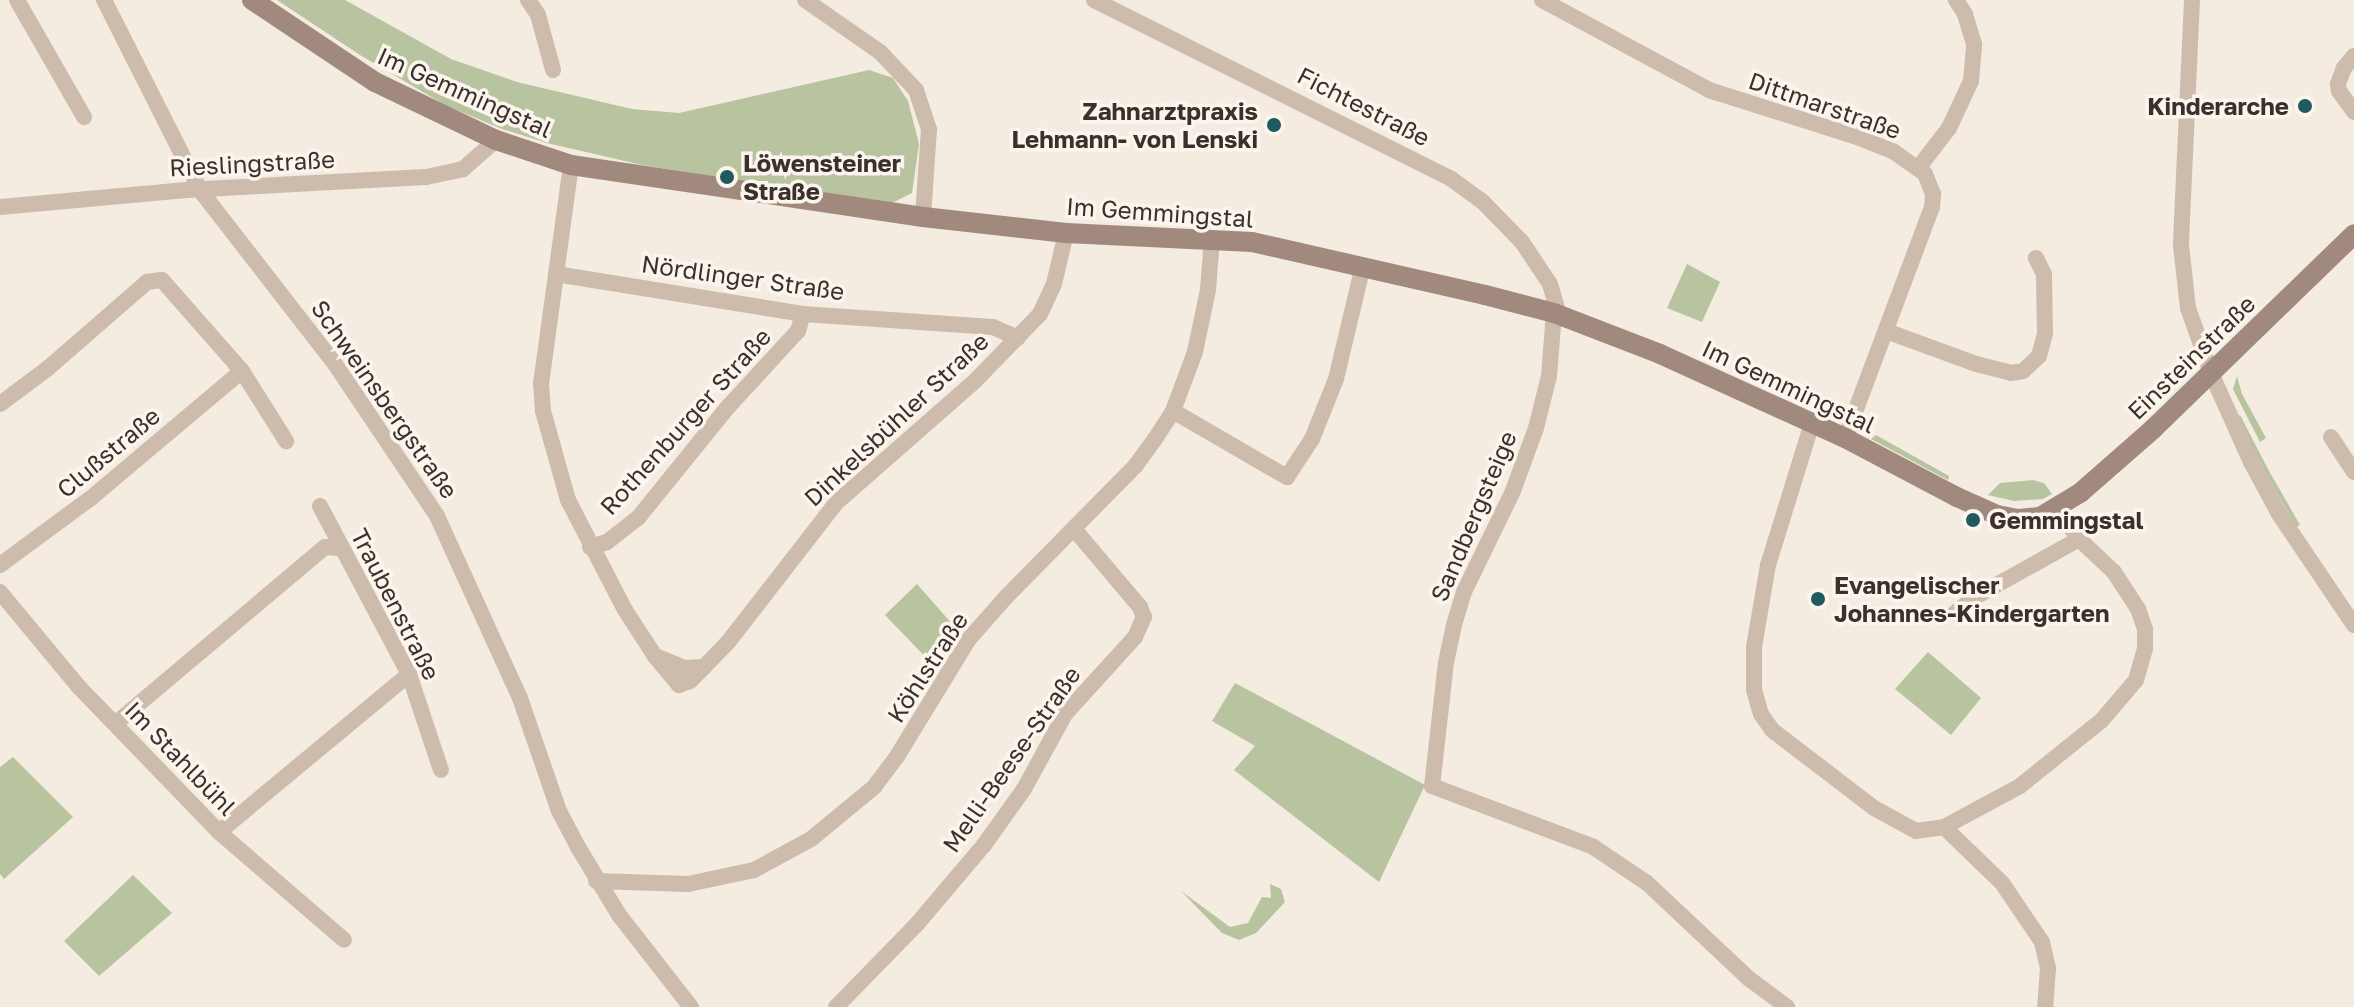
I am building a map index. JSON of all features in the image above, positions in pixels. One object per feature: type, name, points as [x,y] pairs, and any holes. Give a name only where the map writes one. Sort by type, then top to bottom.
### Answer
[{"type":"street","points":[[17,0],[84,117]]},
{"type":"street","name":"Schweinsbergstraße","points":[[104,0],[200,190],[352,387],[437,516],[520,698],[559,811],[596,881],[691,1007]]},
{"type":"street","name":"Im Gemmingstal","points":[[252,0],[375,82],[496,140],[571,165],[923,217],[1066,233],[1212,238],[1299,251],[1556,314],[1660,354],[1845,438],[1997,515],[2040,517],[2058,510]]},
{"type":"street","points":[[528,0],[538,15],[553,70]]},
{"type":"street","points":[[805,0],[880,52],[916,90],[929,129],[923,217]]},
{"type":"street","name":"Fichtestraße","points":[[1094,0],[1450,178],[1482,201],[1522,242],[1550,284],[1556,314]]},
{"type":"street","name":"Dittmarstraße","points":[[1542,0],[1709,90],[1860,138],[1919,167],[1933,194],[1932,207],[1845,438]]},
{"type":"street","points":[[1919,167],[1949,128],[1971,81],[1974,44],[1965,14],[1956,0]]},
{"type":"street","points":[[2192,0],[2181,245],[2188,308],[2211,373],[2251,462],[2279,514],[2354,625]]},
{"type":"street","points":[[2354,56],[2344,68],[2338,84],[2339,91],[2354,112]]},
{"type":"street","name":"Rieslingstraße","points":[[0,207],[445,174],[474,162],[496,140]]},
{"type":"street","points":[[571,165],[541,383],[543,411],[568,500],[590,547]]},
{"type":"street","name":"Dinkelsbühler Straße","points":[[590,547],[655,656],[679,685],[690,681],[729,641],[836,503],[975,381],[1040,314],[1054,284],[1066,233]]},
{"type":"street","name":"Einsteinstraße","points":[[2058,510],[2135,446],[2354,234]]},
{"type":"street","name":"Köhlstraße","points":[[596,881],[688,884],[754,870],[811,839],[874,787],[896,758],[969,639],[1136,465],[1173,411],[1203,322],[1212,238]]},
{"type":"street","points":[[1886,331],[1976,364],[2011,373],[2023,371],[2039,356],[2045,334],[2044,274],[2036,258]]},
{"type":"street","points":[[1173,411],[1287,477],[1312,439],[1336,379],[1363,266]]},
{"type":"street","name":"Nördlinger Straße","points":[[556,274],[803,314],[993,327],[1018,338]]},
{"type":"street","points":[[0,404],[47,369],[147,282],[156,279],[167,284],[242,371],[286,441]]},
{"type":"street","name":"Rothenburger Straße","points":[[590,547],[607,542],[638,518],[728,407],[798,331],[803,314]]},
{"type":"street","name":"Sandbergsteige","points":[[1556,314],[1549,376],[1536,428],[1513,491],[1464,592],[1454,625],[1444,676],[1432,786],[1548,827],[1602,852],[1647,883],[1748,978],[1787,1007]]},
{"type":"street","name":"Clußstraße","points":[[0,565],[91,498],[242,371]]},
{"type":"street","points":[[1812,423],[1779,523],[1754,647],[1754,690],[1761,714],[1772,730],[1896,822],[1916,831],[1944,827],[2020,786],[2102,720],[2136,680],[2145,648],[2145,629],[2138,609],[2114,572],[2079,539],[2058,510]]},
{"type":"street","points":[[2331,437],[2354,472]]},
{"type":"street","name":"Traubenstraße","points":[[320,506],[409,674],[441,770]]},
{"type":"street","name":"Melli-Beese-Straße","points":[[836,1007],[917,924],[984,845],[1024,789],[1065,714],[1135,637],[1144,617],[1140,607],[1074,529]]},
{"type":"street","points":[[1955,613],[1975,597],[2079,539]]},
{"type":"street","points":[[116,723],[325,547],[340,548]]},
{"type":"street","name":"Im Stahlbühl","points":[[0,592],[78,686],[219,832],[261,872],[344,940]]},
{"type":"street","points":[[219,832],[409,674]]},
{"type":"street","points":[[1944,827],[2002,883],[2042,942],[2048,968],[2045,1007]]},
{"type":"green space","points":[[277,0],[345,0],[451,59],[517,82],[632,109],[679,113],[869,70],[893,78],[908,101],[919,144],[912,193],[890,204],[642,165],[547,143],[502,129],[445,105],[360,55]]},
{"type":"green space","points":[[1687,264],[1720,282],[1702,322],[1667,308]]},
{"type":"green space","points":[[2237,376],[2242,394],[2266,438],[2260,442],[2233,389]]},
{"type":"green space","points":[[2240,415],[2300,525],[2296,527],[2265,472],[2236,417]]},
{"type":"green space","points":[[1876,435],[1949,476],[1948,480],[1871,439]]},
{"type":"green space","points":[[2033,480],[2044,483],[2052,494],[2043,499],[2014,501],[1988,495],[2000,483]]},
{"type":"green space","points":[[917,584],[961,634],[935,667],[885,615]]},
{"type":"green space","points":[[1928,652],[1981,698],[1951,735],[1895,689]]},
{"type":"green space","points":[[1235,683],[1425,785],[1379,882],[1234,770],[1255,746],[1212,721]]},
{"type":"green space","points":[[13,757],[73,817],[4,879],[0,874],[0,767]]},
{"type":"green space","points":[[133,875],[172,913],[99,976],[64,941]]},
{"type":"green space","points":[[1270,884],[1281,889],[1285,902],[1256,933],[1239,940],[1222,933],[1181,891],[1230,927],[1248,923],[1262,897],[1271,898]]},
{"type":"place","name":"Kinderarche","points":[[2305,106]]},
{"type":"place","name":"Zahnarztpraxis Lehmann- von Lenski","points":[[1274,125]]},
{"type":"place","name":"Löwensteiner Straße","points":[[727,177]]},
{"type":"place","name":"Gemmingstal","points":[[1973,520]]},
{"type":"place","name":"Evangelischer Johannes-Kindergarten","points":[[1818,599]]}]
